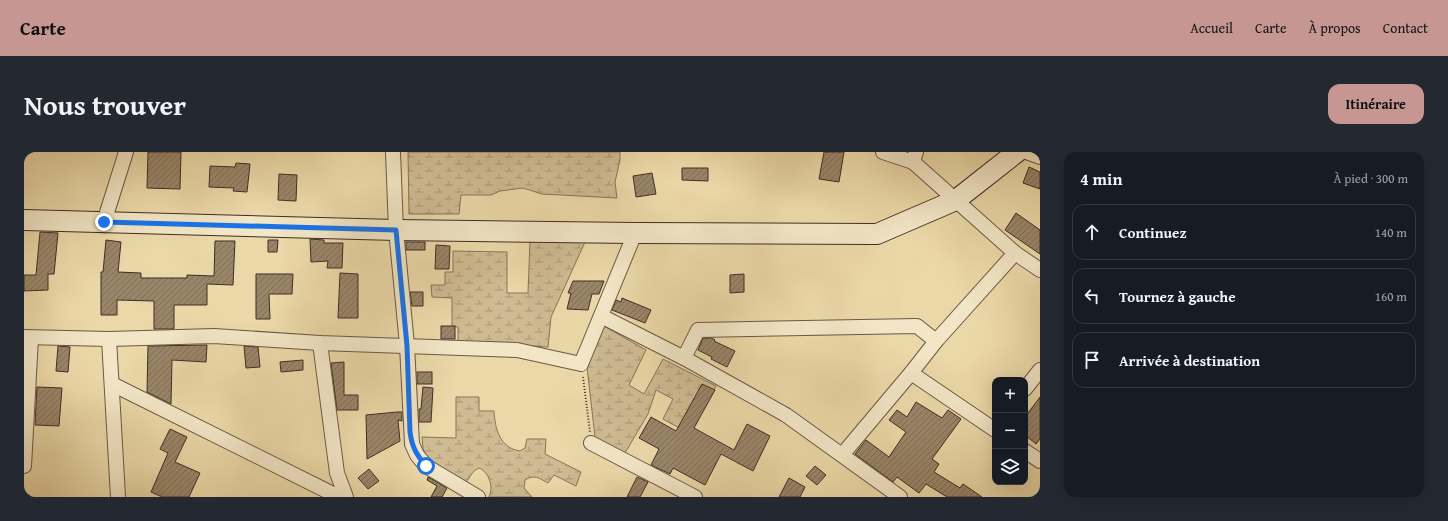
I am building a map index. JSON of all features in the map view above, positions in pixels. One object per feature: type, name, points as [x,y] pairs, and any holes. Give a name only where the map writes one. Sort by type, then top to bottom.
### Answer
[{"type":"street","points":[[104,222],[126,152]]},
{"type":"street","points":[[393,152],[396,230],[407,346],[410,432],[412,444],[417,455],[426,466],[475,496]]},
{"type":"street","points":[[883,152],[914,157],[956,200],[1015,253],[1040,270]]},
{"type":"street","points":[[24,220],[396,230],[877,234],[956,200],[1017,152]]},
{"type":"street","points":[[1026,152],[1040,157]]},
{"type":"street","points":[[24,466],[27,337],[109,339],[214,336],[320,343],[517,350],[581,364],[635,233]]},
{"type":"street","points":[[842,455],[936,341],[1015,253]]},
{"type":"street","points":[[601,316],[684,358],[786,415],[900,497]]},
{"type":"street","points":[[684,358],[698,330],[917,326],[936,341]]},
{"type":"street","points":[[109,339],[118,497]]},
{"type":"street","points":[[320,343],[337,473],[346,497]]},
{"type":"street","points":[[1028,385],[1040,370]]},
{"type":"street","points":[[911,373],[992,427]]},
{"type":"street","points":[[112,384],[339,497]]},
{"type":"street","points":[[591,443],[695,497]]},
{"type":"street","points":[[1028,453],[1040,461]]},
{"type":"path","points":[[581,364],[591,443]]},
{"type":"green space","points":[[408,152],[620,152],[620,160],[615,182],[617,198],[542,194],[523,188],[500,191],[491,195],[461,195],[459,214],[409,214]]},
{"type":"green space","points":[[530,241],[585,242],[551,317],[548,347],[458,341],[458,327],[452,326],[452,298],[432,297],[431,285],[445,285],[445,272],[453,272],[453,251],[507,252],[507,293],[528,293]]},
{"type":"green space","points":[[604,326],[646,350],[629,385],[644,394],[663,359],[716,386],[690,434],[663,419],[673,399],[656,390],[648,414],[625,453],[595,437],[587,367]]},
{"type":"green space","points":[[456,397],[479,397],[479,411],[494,411],[497,431],[500,437],[503,442],[513,449],[520,451],[525,448],[527,439],[546,439],[545,454],[581,472],[576,486],[554,475],[548,483],[539,478],[531,477],[525,480],[524,488],[532,497],[489,497],[491,489],[490,480],[483,470],[479,468],[473,472],[460,487],[426,455],[423,449],[422,437],[456,438]]},
{"type":"building","points":[[148,152],[181,152],[180,189],[147,188]]},
{"type":"building","points":[[824,152],[844,152],[839,182],[819,179]]},
{"type":"building","points":[[236,163],[250,164],[247,192],[233,191],[234,188],[209,187],[210,166],[235,167]]},
{"type":"building","points":[[1029,167],[1040,172],[1040,189],[1023,183]]},
{"type":"building","points":[[682,168],[708,168],[708,181],[682,180]]},
{"type":"building","points":[[652,173],[656,194],[636,197],[633,176]]},
{"type":"building","points":[[279,174],[297,175],[296,201],[278,200]]},
{"type":"building","points":[[1016,213],[1040,230],[1040,254],[1005,230]]},
{"type":"building","points":[[40,232],[58,233],[54,274],[48,274],[48,290],[24,291],[24,275],[36,275]]},
{"type":"building","points":[[310,239],[324,240],[324,243],[343,243],[342,268],[327,268],[328,261],[311,262]]},
{"type":"building","points":[[106,240],[121,242],[118,272],[141,273],[141,278],[187,278],[187,275],[214,276],[215,241],[235,241],[233,285],[207,284],[207,305],[174,305],[174,329],[154,329],[154,301],[117,300],[117,315],[101,315],[101,272],[103,272]]},
{"type":"building","points":[[268,240],[278,240],[277,252],[268,252]]},
{"type":"building","points":[[406,242],[425,242],[425,250],[406,250]]},
{"type":"building","points":[[436,245],[450,246],[449,269],[435,269]]},
{"type":"building","points":[[340,273],[358,274],[358,318],[338,318]]},
{"type":"building","points":[[256,274],[293,274],[292,294],[269,294],[270,319],[256,319]]},
{"type":"building","points":[[744,274],[744,292],[730,293],[730,275]]},
{"type":"building","points":[[573,281],[604,281],[599,294],[592,294],[588,310],[567,309],[571,293],[568,293]]},
{"type":"building","points":[[410,292],[423,292],[423,306],[412,306]]},
{"type":"building","points":[[622,298],[651,310],[645,323],[612,310],[616,300],[621,302]]},
{"type":"building","points":[[441,326],[455,326],[455,339],[441,339]]},
{"type":"building","points":[[703,338],[712,338],[715,340],[714,341],[735,351],[727,367],[698,350]]},
{"type":"building","points":[[207,345],[206,362],[172,360],[171,404],[147,392],[148,346]]},
{"type":"building","points":[[58,346],[70,347],[68,372],[56,371]]},
{"type":"building","points":[[244,346],[258,347],[260,367],[246,368]]},
{"type":"building","points":[[303,360],[303,370],[281,372],[280,362]]},
{"type":"building","points":[[344,362],[344,395],[358,395],[358,410],[337,410],[331,363]]},
{"type":"building","points":[[417,372],[432,372],[432,384],[417,384]]},
{"type":"building","points":[[702,384],[715,390],[694,428],[734,450],[747,424],[770,436],[753,471],[721,454],[705,485],[673,468],[670,474],[651,465],[659,449],[639,438],[651,417],[676,431]]},
{"type":"building","points":[[37,387],[62,388],[59,426],[35,425]]},
{"type":"building","points":[[423,387],[433,388],[431,422],[419,422],[419,409],[421,409]]},
{"type":"building","points":[[1040,397],[1040,439],[1036,444],[1028,437],[1028,413]]},
{"type":"building","points":[[916,402],[942,418],[948,410],[961,419],[932,459],[939,464],[934,472],[960,488],[963,484],[982,497],[947,497],[926,484],[919,493],[897,477],[893,482],[855,454],[866,440],[889,457],[906,432],[889,420],[897,410],[907,417]]},
{"type":"building","points":[[402,412],[402,421],[398,420],[400,441],[367,459],[366,415]]},
{"type":"building","points":[[170,429],[187,437],[175,462],[200,473],[189,497],[162,497],[151,492],[168,453],[160,449]]},
{"type":"building","points":[[815,466],[826,475],[817,485],[806,476]]},
{"type":"building","points":[[369,469],[379,481],[368,489],[358,478]]},
{"type":"building","points":[[428,477],[447,488],[442,497],[431,497],[437,486],[427,480]]},
{"type":"building","points":[[637,477],[648,482],[640,497],[627,497]]},
{"type":"building","points":[[789,478],[805,487],[800,497],[779,497]]},
{"type":"route","points":[[104,222],[396,230],[407,346],[410,432],[412,444],[417,455],[426,466]]}]
